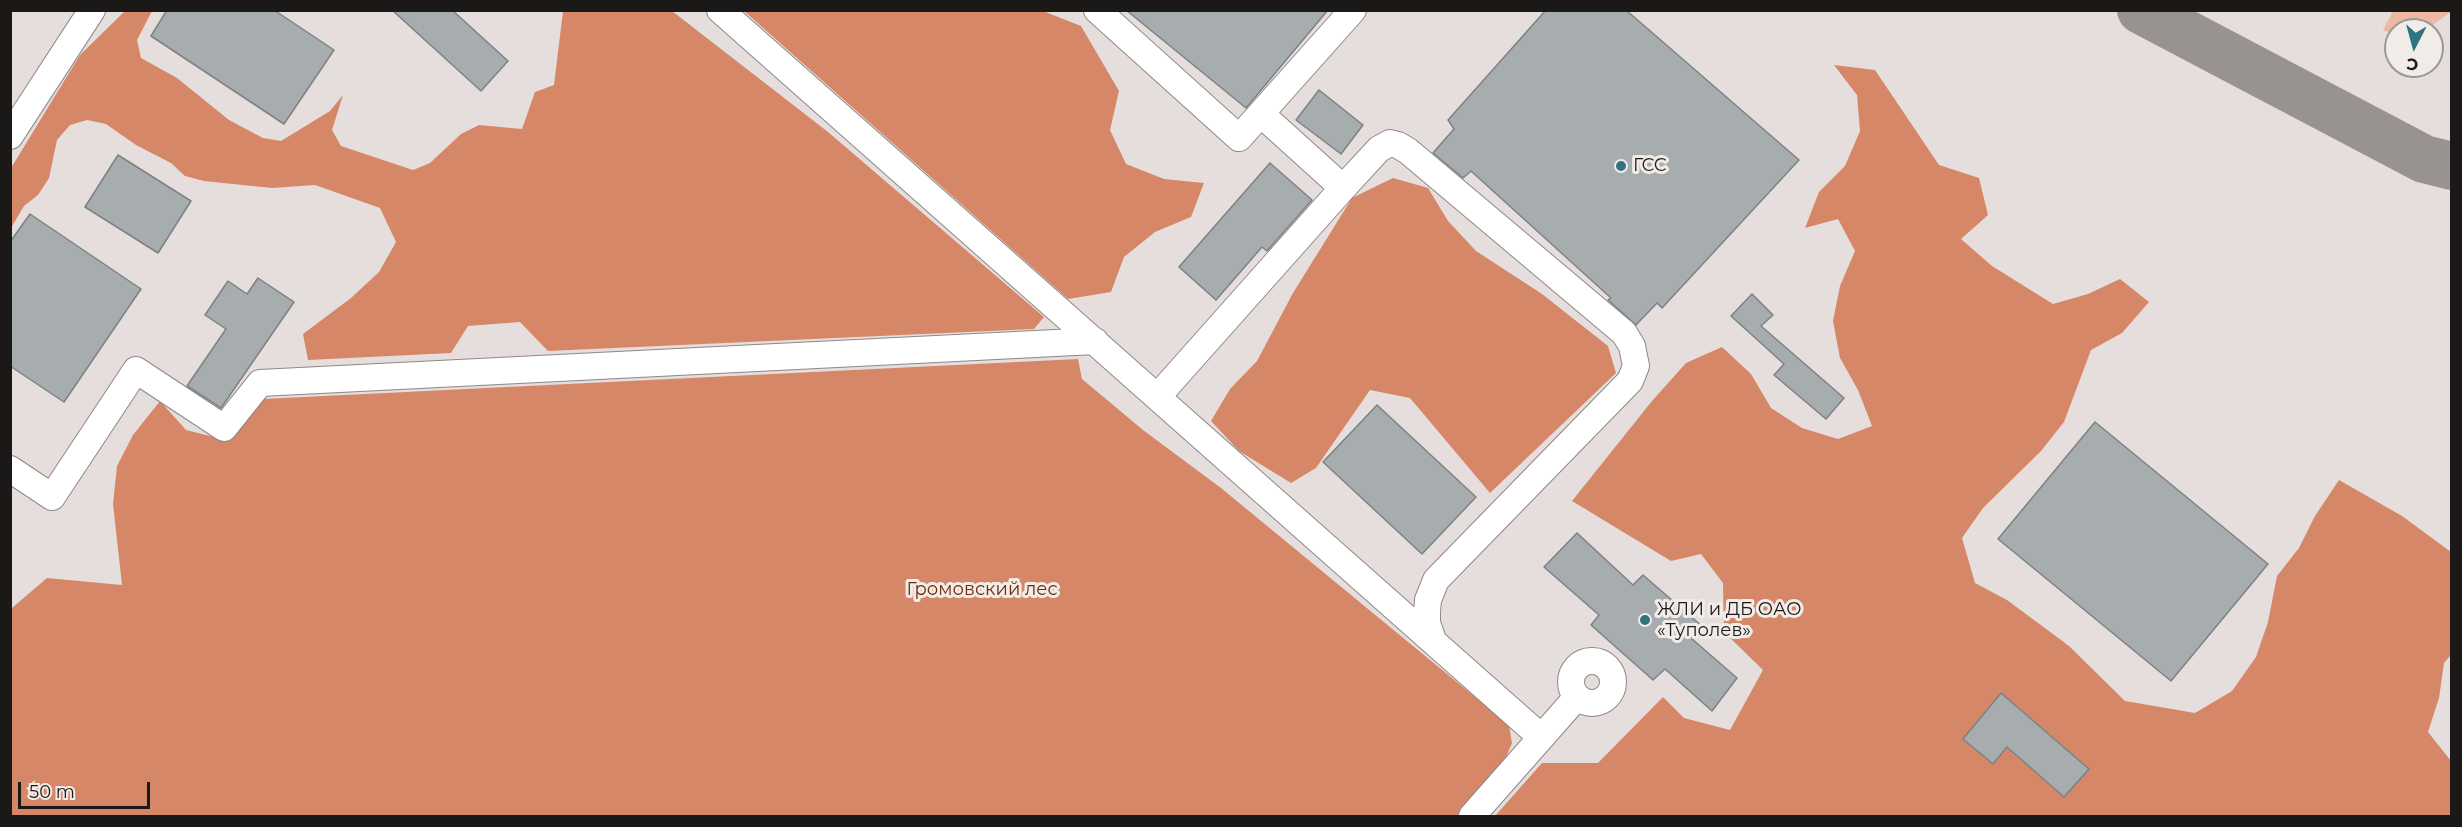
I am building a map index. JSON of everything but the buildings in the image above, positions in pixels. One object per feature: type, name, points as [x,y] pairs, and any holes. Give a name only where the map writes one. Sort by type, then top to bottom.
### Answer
[{"type":"lane","points":[[10,136],[92,10]]},
{"type":"lane","points":[[720,10],[1540,736]]},
{"type":"lane","points":[[1097,10],[1239,138],[1353,10]]},
{"type":"lane","points":[[1261,114],[1343,188]]},
{"type":"lane","points":[[1158,396],[1343,188],[1383,146],[1390,143],[1398,145],[1624,333],[1632,346],[1636,366],[1630,381],[1436,580],[1428,600],[1427,612],[1427,623],[1432,640]]},
{"type":"lane","points":[[10,469],[52,497],[136,370],[224,428],[260,383],[1095,341]]},
{"type":"lane","points":[[1472,816],[1540,736],[1577,697]]},
{"type":"shaded area","points":[[2393,11],[2452,11],[2442,18],[2389,18]]},
{"type":"green space","points":[[126,10],[152,11],[137,40],[141,58],[177,78],[229,120],[263,138],[281,141],[330,111],[343,95],[332,130],[341,146],[413,170],[430,163],[461,134],[479,125],[522,129],[535,92],[554,85],[563,11],[672,11],[828,132],[1044,317],[1034,329],[548,351],[520,322],[468,326],[451,353],[308,360],[303,334],[351,298],[379,272],[396,242],[380,208],[315,185],[272,188],[204,181],[185,176],[171,163],[136,145],[106,124],[87,120],[70,125],[57,140],[49,178],[38,195],[24,206],[11,228],[11,168],[80,55]]},
{"type":"green space","points":[[744,11],[1043,11],[1081,26],[1119,91],[1110,130],[1126,164],[1164,179],[1204,183],[1191,217],[1155,232],[1124,257],[1111,292],[1068,299]]},
{"type":"green space","points":[[1834,65],[1875,70],[1939,165],[1979,178],[1988,215],[1961,239],[1992,266],[2053,304],[2088,294],[2120,279],[2149,302],[2122,333],[2091,350],[2064,422],[2041,451],[1983,508],[1962,538],[1975,583],[2007,600],[2069,646],[2125,701],[2195,713],[2232,691],[2256,657],[2268,622],[2277,576],[2299,548],[2315,516],[2339,480],[2402,516],[2451,552],[2451,655],[2444,663],[2439,698],[2428,732],[2451,761],[2451,816],[1495,816],[1542,763],[1598,763],[1663,697],[1684,718],[1730,730],[1763,670],[1724,632],[1723,583],[1701,554],[1671,561],[1572,501],[1652,401],[1686,363],[1722,347],[1751,374],[1771,408],[1802,428],[1838,439],[1872,426],[1858,390],[1840,358],[1833,321],[1840,286],[1855,251],[1838,219],[1805,228],[1819,192],[1845,166],[1860,131],[1857,95]]},
{"type":"green space","points":[[1393,178],[1428,188],[1448,221],[1476,251],[1542,294],[1608,346],[1616,373],[1490,493],[1410,398],[1370,390],[1316,468],[1291,483],[1239,451],[1211,421],[1230,389],[1257,361],[1293,293],[1352,198]]},
{"type":"green space","name":"Громовский лес","points":[[1078,359],[1082,379],[1143,430],[1221,488],[1509,725],[1512,743],[1504,762],[1458,816],[11,816],[12,608],[47,578],[122,585],[113,504],[117,466],[133,435],[160,401],[186,430],[230,441],[263,399]]},
{"type":"taxiway","points":[[2141,10],[2424,159],[2452,166]]},
{"type":"place","name":"ГСС","points":[[1621,166]]},
{"type":"place","name":"ЖЛИ и ДБ ОАО «Туполев»","points":[[1645,620]]}]
